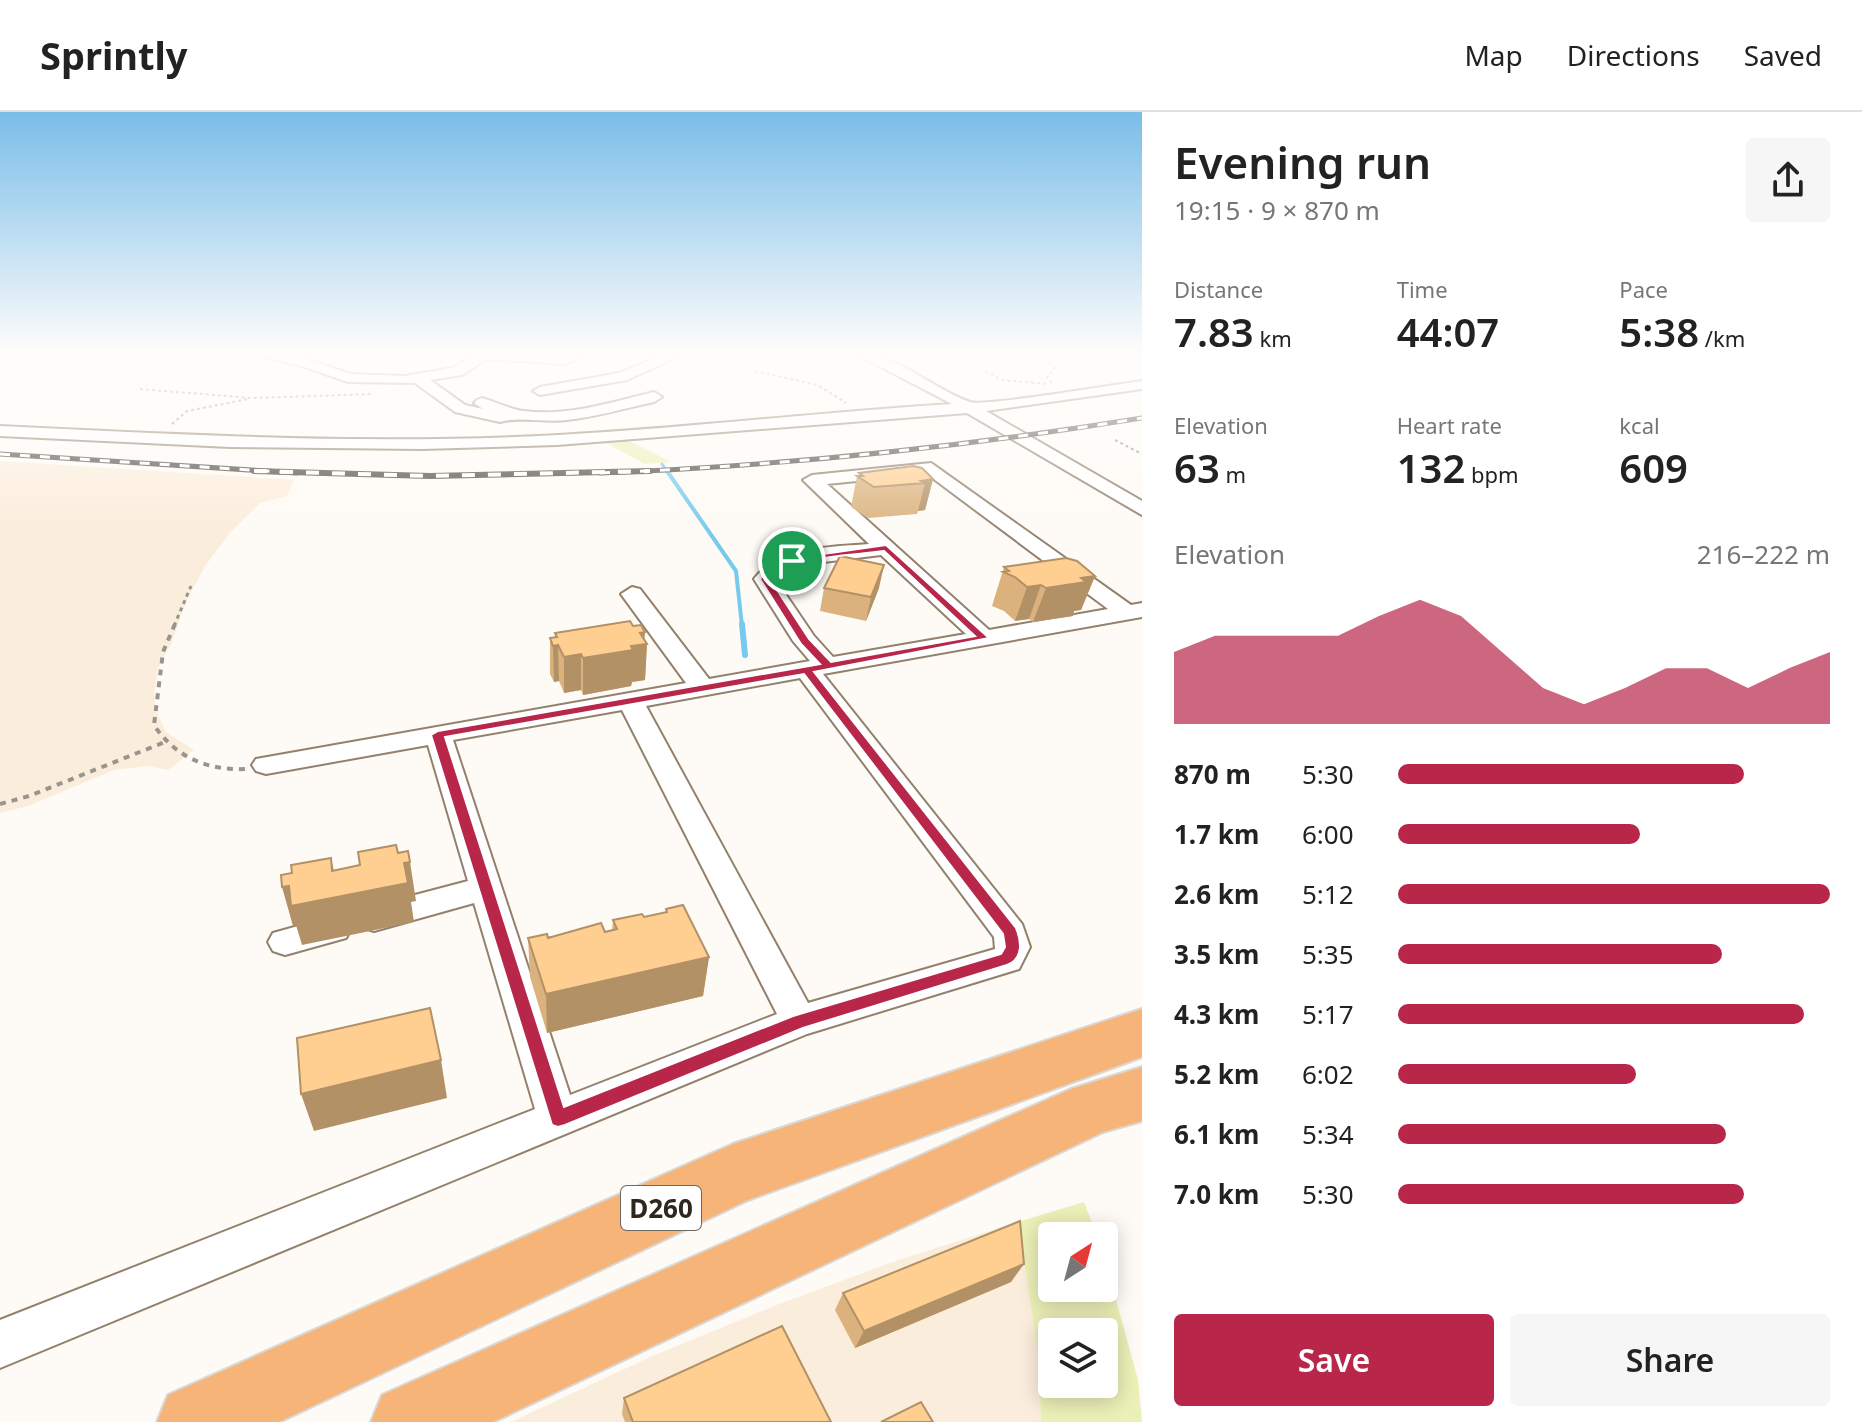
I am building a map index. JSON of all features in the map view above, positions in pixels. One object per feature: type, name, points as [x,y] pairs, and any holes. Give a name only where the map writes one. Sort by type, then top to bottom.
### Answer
[{"type":"highway","name":"D260","points":[[195,1422],[733,1175],[1142,1033]]},
{"type":"highway","points":[[409,1422],[1092,1108],[1142,1094]]},
{"type":"street","points":[[498,415],[550,419],[569,415]]},
{"type":"street","points":[[522,415],[550,419],[604,437]]},
{"type":"street","points":[[0,431],[230,442],[422,444],[604,437],[848,415]]},
{"type":"street","points":[[982,415],[1142,509]]},
{"type":"street","points":[[984,638],[812,480],[931,468],[1135,612]]},
{"type":"street","points":[[0,1344],[799,1021],[1007,959],[1013,947],[1010,933],[818,668],[805,641],[765,579],[776,567],[792,561],[886,548]]},
{"type":"street","points":[[632,594],[703,688]]},
{"type":"street","points":[[266,765],[1135,612]]},
{"type":"street","points":[[630,701],[799,1021]]},
{"type":"street","points":[[438,735],[558,1118]]},
{"type":"street","points":[[285,942],[486,888]]},
{"type":"path","points":[[171,425],[182,415]]},
{"type":"path","points":[[1115,440],[1142,454]]},
{"type":"path","points":[[191,586],[163,652],[154,725],[165,742],[184,755],[218,768],[240,770],[266,765]]},
{"type":"path","points":[[0,804],[29,796],[165,742]]},
{"type":"shaded area","points":[[0,461],[294,480],[287,496],[260,503],[230,533],[205,566],[158,668],[154,696],[156,710],[166,732],[194,750],[168,770],[148,766],[114,770],[28,806],[0,813]]},
{"type":"shaded area","points":[[1018,1222],[1038,1353],[1041,1422],[511,1422],[650,1357],[779,1304],[901,1259]]},
{"type":"green space","points":[[629,441],[671,462],[645,464],[604,442]]},
{"type":"green space","points":[[1084,1202],[1092,1222],[1038,1222],[1038,1302],[1117,1302],[1138,1380],[1142,1422],[1041,1422],[1040,1398],[1118,1398],[1118,1318],[1038,1318],[1038,1353],[1018,1222]]},
{"type":"building","points":[[913,466],[922,468],[933,479],[921,481],[925,483],[874,487],[857,476],[863,476],[859,473]]},
{"type":"building","points":[[840,556],[884,565],[871,597],[824,588]]},
{"type":"building","points":[[1066,558],[1077,561],[1095,576],[1081,578],[1086,582],[1046,588],[1041,585],[1027,587],[1003,572],[1009,571],[1004,567]]},
{"type":"building","points":[[630,621],[633,626],[641,625],[645,632],[640,633],[647,644],[631,646],[633,650],[583,658],[581,654],[564,657],[550,638],[557,637],[555,633]]},
{"type":"building","points":[[396,845],[398,853],[408,851],[410,862],[404,863],[408,883],[291,906],[289,886],[282,887],[281,875],[292,873],[291,865],[331,858],[332,871],[360,865],[358,852]]},
{"type":"building","points":[[683,905],[709,957],[546,994],[528,938],[547,934],[548,938],[601,923],[605,932],[617,929],[613,920],[642,914],[644,917]]},
{"type":"building","points":[[430,1008],[441,1060],[301,1094],[297,1038]]},
{"type":"building","points":[[1020,1221],[1024,1264],[864,1331],[843,1293]]},
{"type":"building","points":[[782,1326],[831,1422],[633,1422],[624,1398]]},
{"type":"building","points":[[921,1402],[933,1422],[881,1422]]},
{"type":"waterway","points":[[662,464],[668,473]]},
{"type":"waterway","points":[[667,471],[736,571],[742,626]]},
{"type":"waterway","points":[[742,624],[745,655]]},
{"type":"railway","points":[[630,471],[872,454],[1142,418]]},
{"type":"railway","points":[[0,454],[275,472]]},
{"type":"railway","points":[[254,471],[275,472]]},
{"type":"railway","points":[[275,472],[430,476],[630,471]]},
{"type":"railway","points":[[600,473],[630,471]]},
{"type":"railway","points":[[630,471],[650,471]]},
{"type":"railway","points":[[275,472],[297,473]]},
{"type":"route","points":[[886,548],[984,638],[807,670],[1010,933],[1013,940],[1011,953],[1007,959],[799,1021],[558,1118],[438,735],[828,666],[805,641],[765,579],[776,567],[792,561],[886,548]]}]
